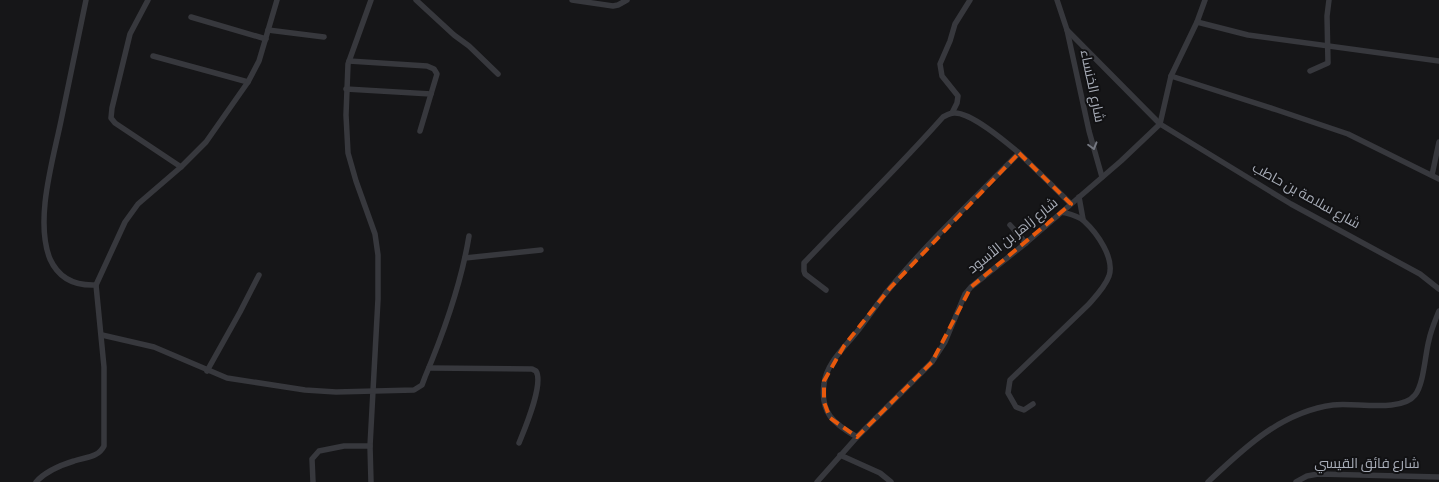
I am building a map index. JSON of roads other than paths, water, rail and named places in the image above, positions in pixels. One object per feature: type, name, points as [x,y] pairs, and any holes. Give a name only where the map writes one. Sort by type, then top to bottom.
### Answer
[{"type":"street","points":[[86,0],[51,172],[45,206],[45,228],[46,245],[56,271],[69,282],[82,286],[96,285]]},
{"type":"street","points":[[148,0],[130,34],[111,118],[115,123],[181,167]]},
{"type":"street","points":[[36,482],[48,472],[60,466],[95,455],[104,446],[102,335],[96,285],[124,222],[138,204],[181,167],[206,142],[248,82],[259,61],[277,0]]},
{"type":"street","points":[[371,0],[349,61],[346,89],[348,153],[377,243],[378,299],[370,446],[371,482]]},
{"type":"street","points":[[416,0],[454,36],[470,46],[498,74]]},
{"type":"street","points":[[572,0],[592,1],[613,6],[618,6],[627,0]]},
{"type":"street","points":[[952,113],[958,96],[942,76],[940,64],[950,41],[954,24],[970,0]]},
{"type":"street","name":"شارع الخنساء","points":[[1057,0],[1067,30],[1089,131],[1102,176]]},
{"type":"street","points":[[1160,124],[1171,76],[1197,22],[1205,0]]},
{"type":"street","points":[[1310,72],[1328,63],[1329,0]]},
{"type":"street","points":[[191,17],[266,39]]},
{"type":"street","points":[[1197,22],[1248,35],[1439,61]]},
{"type":"street","points":[[268,30],[324,37]]},
{"type":"street","name":"شارع سلامة بن حاطب","points":[[1067,30],[1160,124],[1291,204],[1420,274],[1439,289]]},
{"type":"street","points":[[153,56],[248,82]]},
{"type":"street","points":[[349,61],[431,67],[436,71],[437,74],[420,131]]},
{"type":"street","points":[[1171,76],[1348,134],[1439,179]]},
{"type":"street","points":[[346,89],[431,94]]},
{"type":"street","points":[[826,290],[805,274],[804,263],[884,182],[943,117],[952,113],[961,114],[1005,141],[1071,204]]},
{"type":"street","name":"شارع زاهر بن الأسود","points":[[817,482],[857,437],[932,362],[945,342],[967,291],[1062,212],[1147,138],[1160,124]]},
{"type":"street","points":[[1432,175],[1439,142]]},
{"type":"street","points":[[857,437],[830,418],[824,402],[824,381],[832,364],[890,288],[927,246],[1019,153]]},
{"type":"street","points":[[1033,404],[1024,410],[1016,407],[1008,393],[1010,380],[1088,305],[1100,292],[1110,274],[1108,255],[1083,220],[1079,197]]},
{"type":"street","points":[[1062,212],[1083,220]]},
{"type":"street","points":[[1010,225],[1026,243]]},
{"type":"street","points":[[102,335],[154,347],[227,378],[290,388],[336,392],[414,390],[422,385],[429,368],[459,282],[469,236]]},
{"type":"street","points":[[465,258],[541,250]]},
{"type":"street","points":[[207,371],[259,274]]},
{"type":"street","points":[[1208,482],[1263,433],[1293,417],[1313,409],[1333,405],[1389,405],[1400,404],[1412,398],[1418,389],[1429,338],[1439,311]]},
{"type":"street","points":[[429,368],[532,369],[536,371],[538,377],[536,390],[519,443]]},
{"type":"street","points":[[312,482],[312,459],[318,451],[344,446],[370,446]]},
{"type":"street","points":[[840,455],[880,473],[891,482]]},
{"type":"street","name":"شارع فائق القيسي","points":[[1296,482],[1307,476],[1318,474],[1439,477]]}]
